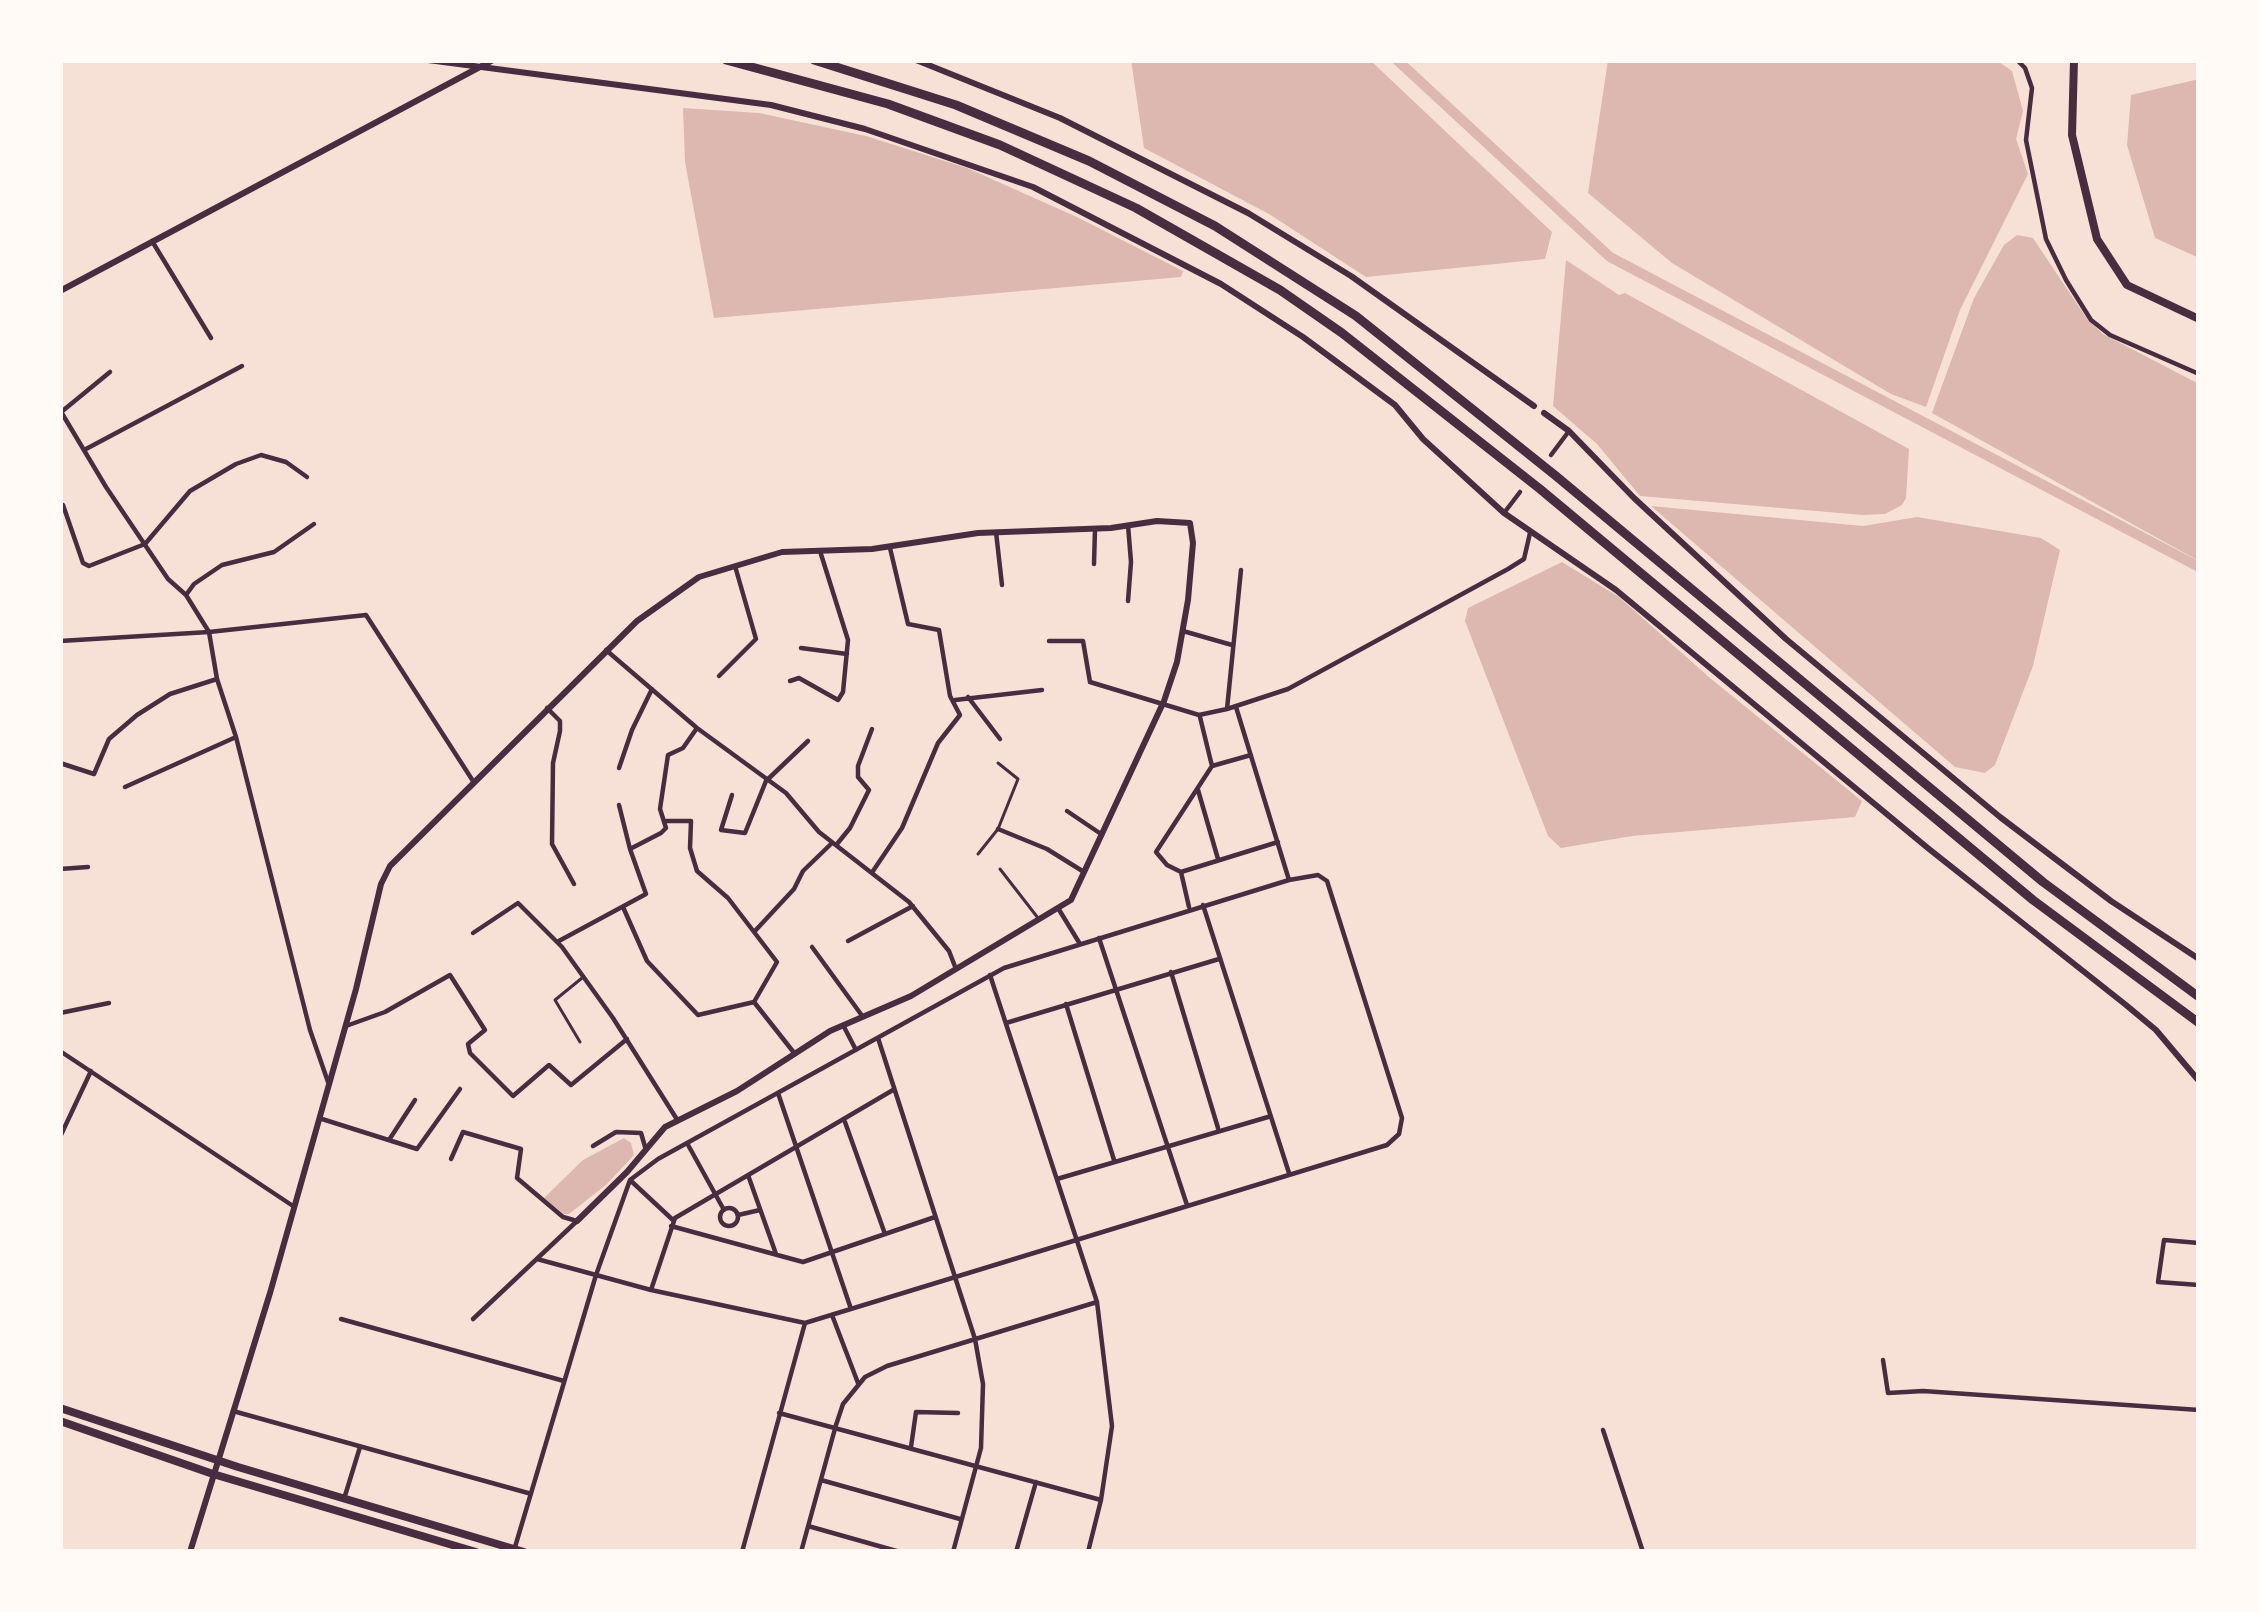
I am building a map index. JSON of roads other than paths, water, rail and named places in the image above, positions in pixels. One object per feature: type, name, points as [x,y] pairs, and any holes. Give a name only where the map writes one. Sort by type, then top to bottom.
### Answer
[{"type":"highway","points":[[726,60],[889,104],[1000,145],[1152,216],[1280,290],[1540,489],[2033,900],[2199,1023]]},
{"type":"highway","points":[[814,60],[956,105],[1089,161],[1215,226],[1340,305],[1556,476],[2043,882],[2199,998]]},
{"type":"main road","points":[[2074,60],[2072,135],[2097,238],[2127,285],[2199,319]]},
{"type":"main road","points":[[60,1408],[517,1551]]},
{"type":"main road","points":[[60,1421],[213,1474],[476,1552]]},
{"type":"street","points":[[428,60],[771,105],[865,129],[1033,187],[1221,284],[1304,337],[1395,405],[1423,440],[1504,513],[1616,590],[2126,1005],[2156,1030],[2199,1081]]},
{"type":"street","points":[[60,291],[494,60]]},
{"type":"street","points":[[916,60],[1075,124],[1248,212],[1351,276],[1570,431],[1667,530],[1786,639],[2000,817],[2111,901],[2199,959]]},
{"type":"street","points":[[2017,60],[2032,88],[2026,140],[2046,239],[2066,280],[2091,320],[2110,335],[2199,374]]},
{"type":"street","points":[[152,242],[211,338]]},
{"type":"street","points":[[86,449],[242,366]]},
{"type":"street","points":[[110,372],[61,412],[168,579],[186,595],[209,632],[217,680],[328,1082]]},
{"type":"street","points":[[1551,455],[1570,431]]},
{"type":"street","points":[[63,506],[83,562],[89,566],[145,544],[190,491],[236,464],[262,454],[286,462],[307,477]]},
{"type":"street","points":[[1504,513],[1520,493]]},
{"type":"street","points":[[190,1552],[320,1118],[381,884],[390,866],[637,620],[699,578],[782,552],[890,547],[996,532],[1190,523],[1193,543],[1183,631],[1164,701],[1071,900],[956,969],[843,1025],[737,1091],[665,1127],[646,1150],[629,1176],[596,1275],[517,1551]]},
{"type":"street","points":[[186,595],[222,565],[274,552],[314,524]]},
{"type":"street","points":[[1128,525],[1128,601]]},
{"type":"street","points":[[1094,564],[1095,529]]},
{"type":"street","points":[[996,532],[1003,585]]},
{"type":"street","points":[[1048,641],[1083,641],[1090,682],[1199,715],[1227,709],[1305,681],[1508,569],[1524,559],[1530,533]]},
{"type":"street","points":[[873,871],[902,827],[938,742],[960,715],[950,696],[939,630],[908,624],[890,547]]},
{"type":"street","points":[[790,681],[799,678],[838,700],[848,640],[820,551]]},
{"type":"street","points":[[718,676],[756,639],[735,566]]},
{"type":"street","points":[[1227,709],[1241,571]]},
{"type":"street","points":[[60,641],[209,632],[366,615],[473,781]]},
{"type":"street","points":[[1183,631],[1232,644]]},
{"type":"street","points":[[801,648],[847,654]]},
{"type":"street","points":[[606,650],[697,728],[786,793],[819,832],[913,906],[949,951],[956,969]]},
{"type":"street","points":[[60,763],[94,774],[109,739],[137,715],[170,694],[217,680]]},
{"type":"street","points":[[619,768],[652,689]]},
{"type":"street","points":[[955,700],[1042,690]]},
{"type":"street","points":[[968,697],[1000,739]]},
{"type":"street","points":[[1236,706],[1289,880]]},
{"type":"street","points":[[547,708],[560,721],[553,763],[552,844],[574,884]]},
{"type":"street","points":[[1199,715],[1212,766]]},
{"type":"street","points":[[630,849],[666,827],[660,809],[668,755],[683,748],[697,728]]},
{"type":"street","points":[[754,932],[794,889],[802,871],[850,828],[869,790],[858,777],[858,766],[872,728]]},
{"type":"street","points":[[125,787],[236,737]]},
{"type":"street","points":[[732,795],[721,830],[745,833],[766,781],[808,741]]},
{"type":"street","points":[[1251,755],[1212,766],[1156,848],[1167,865],[1181,872],[1278,842]]},
{"type":"street","points":[[1198,790],[1219,860]]},
{"type":"street","points":[[557,942],[646,894],[619,805]]},
{"type":"street","points":[[1067,811],[1101,835]]},
{"type":"street","points":[[623,907],[647,961],[698,1015],[754,1002],[777,962],[728,898],[697,871],[690,848],[691,821],[664,821]]},
{"type":"street","points":[[998,829],[1047,849],[1086,873]]},
{"type":"street","points":[[60,869],[88,867]]},
{"type":"street","points":[[1181,872],[1190,909]]},
{"type":"street","points":[[473,1319],[577,1221],[629,1176],[990,975],[1289,880],[1318,874],[1327,881],[1402,1118],[1399,1134],[1387,1144],[805,1323],[651,1290],[537,1259]]},
{"type":"street","points":[[473,933],[518,903],[584,977],[678,1121]]},
{"type":"street","points":[[1203,905],[1289,1173]]},
{"type":"street","points":[[848,941],[913,906]]},
{"type":"street","points":[[1058,908],[1080,944]]},
{"type":"street","points":[[1099,938],[1187,1205]]},
{"type":"street","points":[[812,947],[862,1017]]},
{"type":"street","points":[[1006,1024],[1220,958]]},
{"type":"street","points":[[1171,973],[1218,1130]]},
{"type":"street","points":[[346,1026],[386,1012],[450,975],[485,1030],[467,1044],[470,1053],[513,1096],[549,1065],[571,1085],[626,1039]]},
{"type":"street","points":[[990,975],[1097,1302],[1112,1426],[1088,1552]]},
{"type":"street","points":[[754,1002],[795,1054]]},
{"type":"street","points":[[60,1012],[109,1003]]},
{"type":"street","points":[[1066,1004],[1114,1161]]},
{"type":"street","points":[[843,1025],[856,1050]]},
{"type":"street","points":[[878,1038],[975,1340],[984,1419],[953,1552]]},
{"type":"street","points":[[60,1051],[293,1206]]},
{"type":"street","points":[[60,1138],[91,1072]]},
{"type":"street","points":[[320,1118],[417,1149],[460,1089]]},
{"type":"street","points":[[651,1290],[672,1223],[893,1090]]},
{"type":"street","points":[[778,1093],[851,1309]]},
{"type":"street","points":[[389,1140],[415,1100]]},
{"type":"street","points":[[1057,1179],[1268,1117]]},
{"type":"street","points":[[845,1122],[885,1234]]},
{"type":"street","points":[[451,1160],[463,1132],[521,1150],[517,1178],[563,1217],[577,1221]]},
{"type":"street","points":[[593,1146],[616,1132],[641,1133],[646,1150]]},
{"type":"street","points":[[687,1143],[724,1210]]},
{"type":"street","points":[[748,1174],[776,1256]]},
{"type":"street","points":[[629,1176],[672,1223],[802,1262],[936,1217]]},
{"type":"street","points":[[724,1210],[738,1215]]},
{"type":"street","points":[[724,1210],[719,1217],[727,1227]]},
{"type":"street","points":[[738,1215],[760,1210]]},
{"type":"street","points":[[722,1241],[738,1215]]},
{"type":"street","points":[[2199,1243],[2164,1240],[2158,1282],[2199,1285]]},
{"type":"street","points":[[801,1552],[836,1425],[858,1384],[887,1366],[1097,1302]]},
{"type":"street","points":[[832,1315],[858,1384]]},
{"type":"street","points":[[341,1319],[564,1381]]},
{"type":"street","points":[[742,1552],[805,1323]]},
{"type":"street","points":[[1883,1360],[1888,1393],[1923,1390],[2199,1410]]},
{"type":"street","points":[[233,1411],[530,1494]]},
{"type":"street","points":[[910,1447],[918,1411],[958,1413]]},
{"type":"street","points":[[779,1413],[1101,1500]]},
{"type":"street","points":[[1603,1430],[1642,1552]]},
{"type":"street","points":[[344,1499],[360,1446]]},
{"type":"street","points":[[821,1480],[961,1520]]},
{"type":"street","points":[[1016,1552],[1036,1482]]},
{"type":"street","points":[[808,1526],[900,1552]]},
{"type":"lane","points":[[978,854],[998,829],[1018,779],[998,763]]},
{"type":"lane","points":[[1000,869],[1039,920]]},
{"type":"lane","points":[[580,1042],[555,1000],[584,977]]},
{"type":"waterway","points":[[1397,60],[1610,257],[2199,567]]}]
